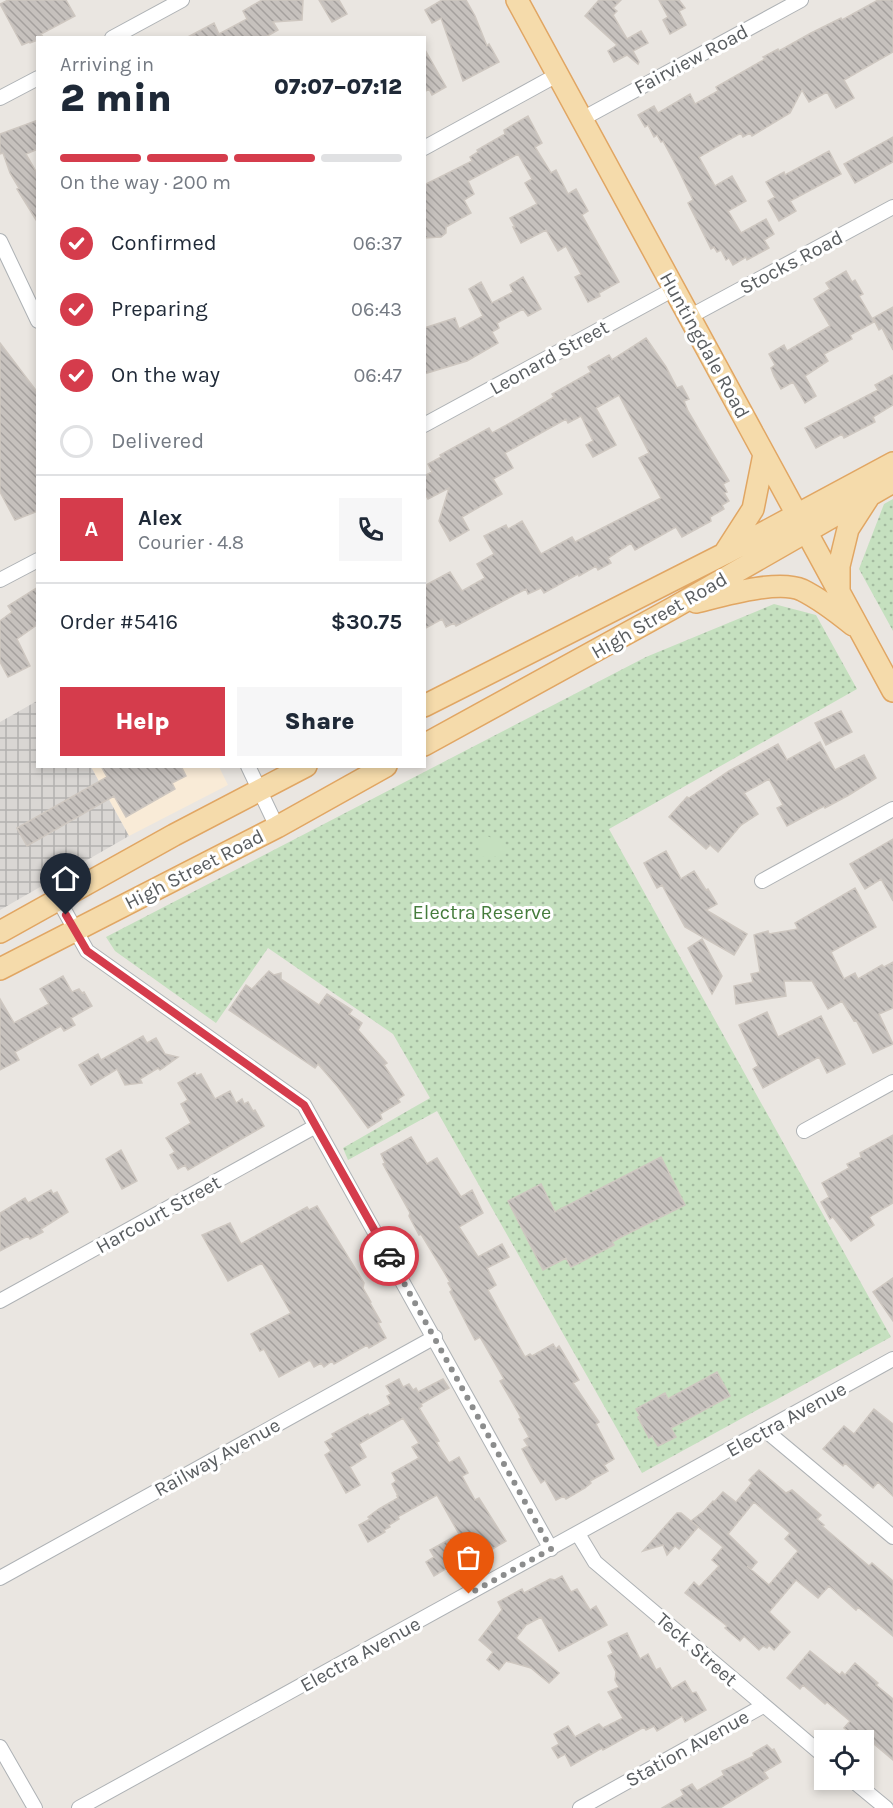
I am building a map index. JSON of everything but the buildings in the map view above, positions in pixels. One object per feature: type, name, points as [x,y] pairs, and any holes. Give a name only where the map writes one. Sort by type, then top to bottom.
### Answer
[{"type":"main road","name":"Huntingdale Road","points":[[517,0],[893,690]]},
{"type":"main road","points":[[724,554],[753,509],[764,454]]},
{"type":"main road","name":"High Street Road","points":[[426,705],[724,554],[796,513],[893,463]]},
{"type":"main road","name":"High Street Road","points":[[426,744],[673,608],[893,482]]},
{"type":"main road","points":[[839,593],[839,567],[848,529],[870,495]]},
{"type":"main road","points":[[673,608],[728,595],[783,586],[800,589],[830,607],[860,630]]},
{"type":"main road","name":"High Street Road","points":[[0,932],[302,768]]},
{"type":"main road","name":"High Street Road","points":[[0,969],[277,827],[382,768]]},
{"type":"street","points":[[116,36],[182,0]]},
{"type":"street","name":"Fairview Road","points":[[582,119],[801,0]]},
{"type":"street","points":[[426,147],[557,75]]},
{"type":"street","points":[[0,98],[36,79]]},
{"type":"street","name":"Stocks Road","points":[[689,317],[893,207]]},
{"type":"street","points":[[0,241],[36,317]]},
{"type":"street","name":"Leonard Street","points":[[426,424],[674,289]]},
{"type":"street","points":[[0,580],[36,561]]},
{"type":"street","points":[[249,768],[277,827]]},
{"type":"street","points":[[762,881],[893,809]]},
{"type":"street","points":[[58,899],[87,951],[304,1105],[551,1549]]},
{"type":"street","points":[[804,1131],[893,1082]]},
{"type":"street","name":"Harcourt Street","points":[[0,1301],[316,1126]]},
{"type":"street","name":"Railway Avenue","points":[[0,1578],[435,1338]]},
{"type":"street","name":"Electra Avenue","points":[[79,1808],[893,1359]]},
{"type":"street","points":[[765,1430],[893,1537]]},
{"type":"street","name":"Teck Street","points":[[578,1534],[595,1562],[814,1748]]},
{"type":"street","name":"Station Avenue","points":[[580,1808],[763,1706]]},
{"type":"street","points":[[0,1747],[4,1765],[35,1808]]},
{"type":"street","points":[[864,1790],[886,1808]]},
{"type":"shaded area","points":[[36,702],[36,768],[92,768],[129,836],[0,910],[0,722]]},
{"type":"shaded area","points":[[92,768],[220,768],[228,785],[129,836]]},
{"type":"green space","points":[[893,499],[893,631],[859,569],[884,504]]},
{"type":"green space","name":"Electra Reserve","points":[[774,604],[816,615],[857,689],[609,829],[891,1337],[642,1473],[437,1111],[348,1160],[343,1148],[430,1098],[393,1034],[268,948],[216,1023],[115,951],[106,937],[646,657]]},
{"type":"green space","points":[[485,835],[505,844],[505,851],[499,856],[480,857],[479,845]]},
{"type":"way so far","points":[[389,1256],[551,1549],[469,1594]]},
{"type":"route","points":[[66,915],[87,951],[304,1105],[389,1256]]}]
